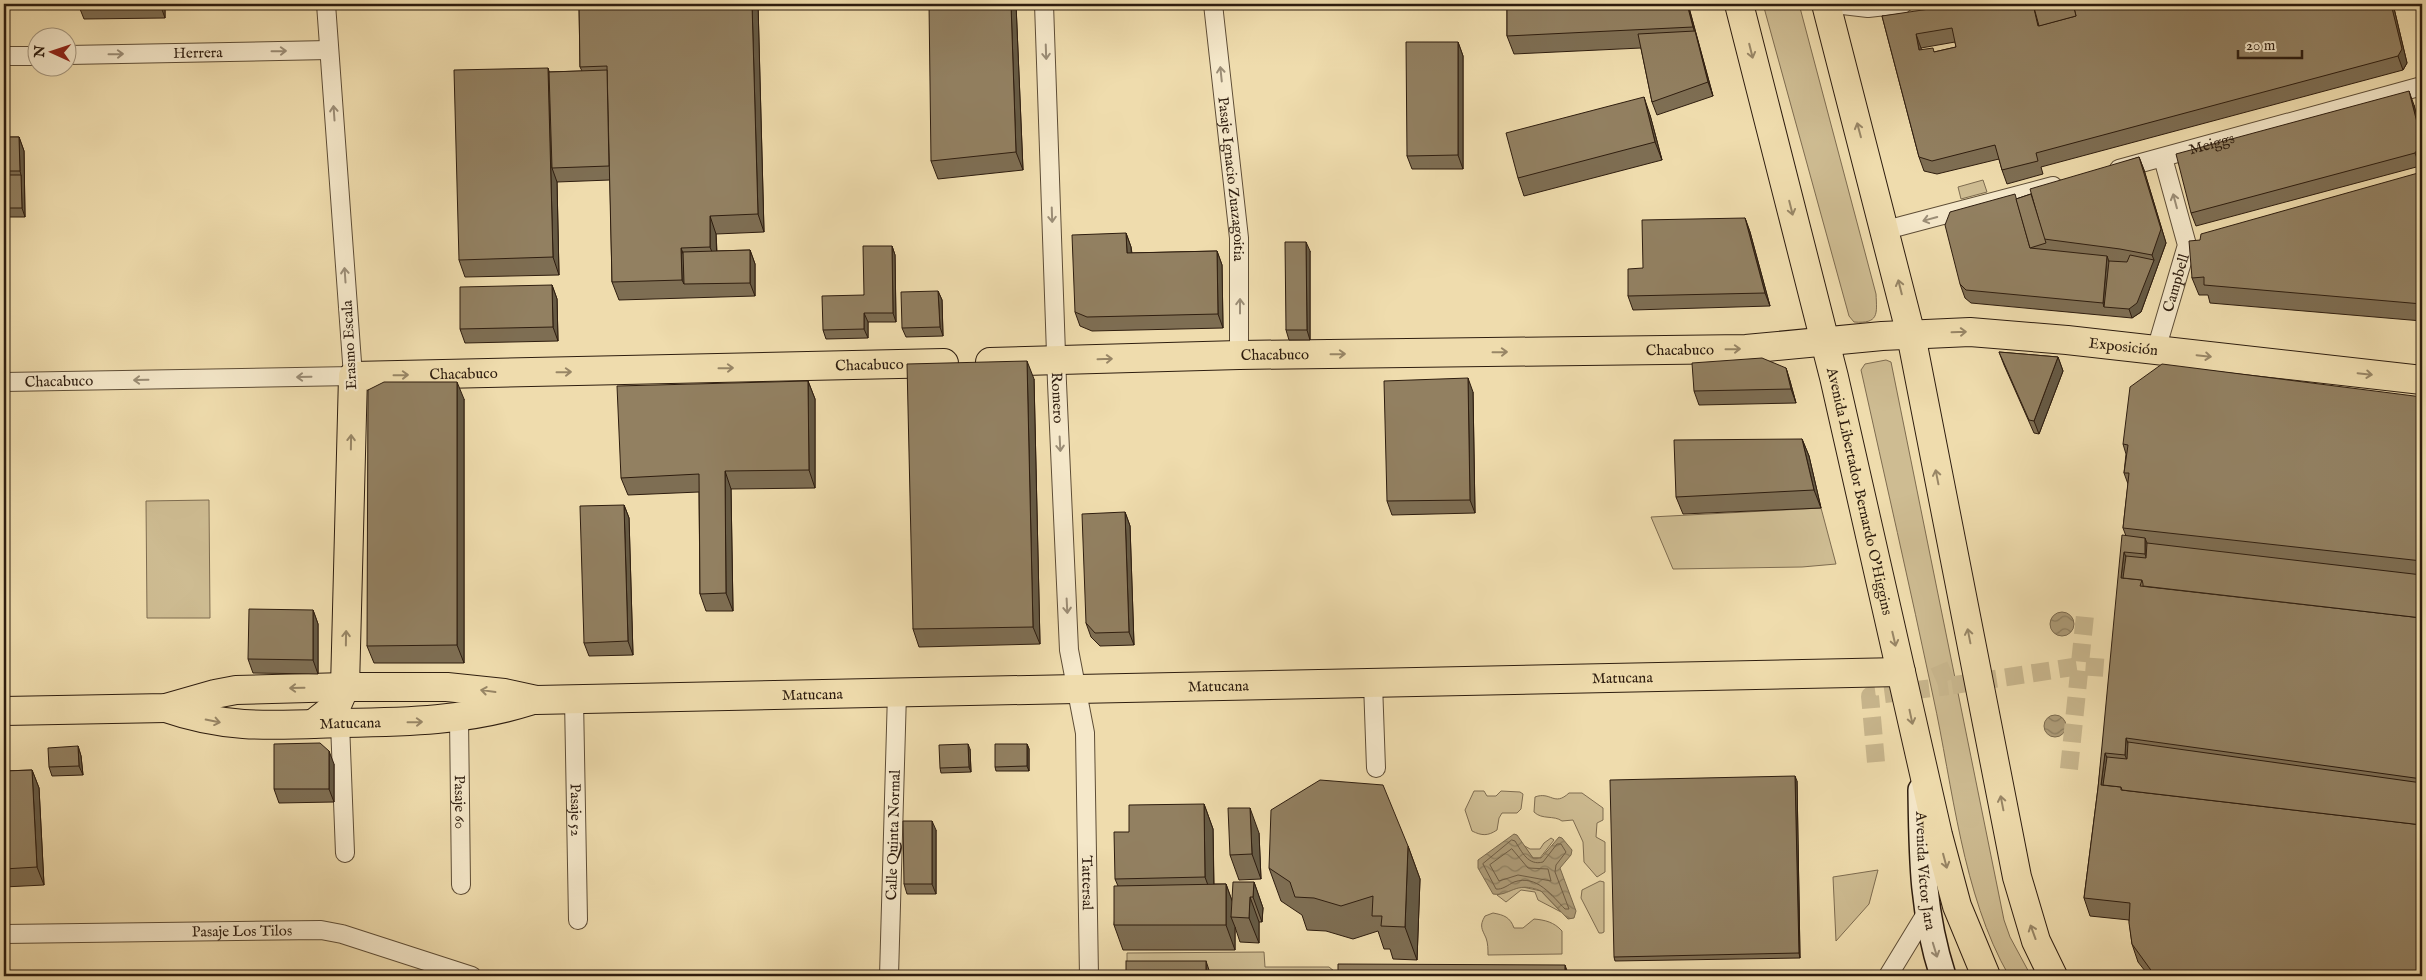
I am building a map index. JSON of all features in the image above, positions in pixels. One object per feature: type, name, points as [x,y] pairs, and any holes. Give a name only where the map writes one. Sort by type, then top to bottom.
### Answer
[{"type":"main road","name":"Avenida Libertador Bernardo O'Higgins","points":[[1739,4],[1825,342],[1921,763],[1957,906],[1986,976]]},
{"type":"main road","points":[[1826,4],[1886,230],[1911,334],[2016,877],[2036,941],[2053,976]]},
{"type":"main road","name":"Exposición","points":[[1825,342],[1911,334],[1970,332],[2156,350],[2422,380]]},
{"type":"main road","name":"Chacabuco","points":[[353,376],[1239,355],[1746,349],[1825,342]]},
{"type":"main road","name":"Erasmo Escala","points":[[345,686],[353,376]]},
{"type":"main road","name":"Matucana","points":[[4,711],[166,708],[226,724],[340,724],[459,718],[536,700],[1901,672]]},
{"type":"main road","points":[[314,724],[337,705],[345,686]]},
{"type":"main road","name":"Matucana","points":[[166,708],[198,698],[236,690],[345,686],[447,686],[504,693],[536,700]]},
{"type":"main road","name":"Avenida Víctor Jara","points":[[1921,763],[1922,875],[1931,937],[1944,976]]},
{"type":"street","name":"Erasmo Escala","points":[[326,4],[353,376]]},
{"type":"street","name":"Romero","points":[[1044,4],[1070,650],[1085,733],[1087,791]]},
{"type":"street","name":"Pasaje Ignacio Zuazagoitia","points":[[1213,4],[1239,238],[1239,355]]},
{"type":"street","points":[[1834,4],[1868,8],[1903,4]]},
{"type":"street","name":"Herrera","points":[[78,55],[329,50]]},
{"type":"street","points":[[4,56],[28,56]]},
{"type":"street","name":"Meiggs","points":[[2107,172],[2422,86]]},
{"type":"street","name":"Campbell","points":[[2156,350],[2187,245],[2163,158]]},
{"type":"street","points":[[1886,230],[2069,182]]},
{"type":"street","points":[[2187,245],[2206,240]]},
{"type":"street","name":"Chacabuco","points":[[4,382],[353,376]]},
{"type":"street","points":[[1373,683],[1376,768]]},
{"type":"street","name":"Calle Quinta Normal","points":[[889,976],[897,694]]},
{"type":"street","name":"Pasaje 52","points":[[574,699],[578,920]]},
{"type":"street","name":"Pasaje 60","points":[[459,718],[461,885]]},
{"type":"street","points":[[340,724],[345,853]]},
{"type":"street","name":"Tattersal","points":[[1087,791],[1088,976]]},
{"type":"street","points":[[1888,976],[1927,912]]},
{"type":"street","name":"Pasaje Los Tilos","points":[[4,934],[321,930],[342,934],[472,976]]},
{"type":"shaded area","points":[[1763,4],[1799,4],[1876,294],[1875,316],[1868,321],[1854,322],[1849,316]]},
{"type":"shaded area","points":[[1983,180],[1987,192],[1961,199],[1958,187]]},
{"type":"shaded area","points":[[1886,360],[1891,362],[2004,920],[2010,937],[2031,976],[2009,976],[1993,944],[1980,910],[1961,839],[1933,696],[1861,370],[1865,364]]},
{"type":"shaded area","points":[[209,500],[210,618],[147,618],[146,501]]},
{"type":"shaded area","points":[[1821,508],[1836,564],[1802,567],[1673,569],[1651,517]]},
{"type":"shaded area","points":[[1474,791],[1484,791],[1487,796],[1496,796],[1501,791],[1520,792],[1523,794],[1521,809],[1517,813],[1502,813],[1497,830],[1494,832],[1485,835],[1476,833],[1472,831],[1465,810]]},
{"type":"shaded area","points":[[1569,793],[1582,793],[1603,808],[1603,820],[1597,823],[1596,837],[1605,842],[1605,872],[1597,877],[1584,862],[1583,842],[1573,820],[1562,821],[1541,816],[1534,812],[1535,797],[1545,796],[1560,799]]},
{"type":"shaded area","points":[[1551,838],[1554,840],[1540,858],[1533,858],[1523,845],[1530,849],[1540,849]]},
{"type":"shaded area","points":[[1878,870],[1869,904],[1836,941],[1833,877]]},
{"type":"shaded area","points":[[1600,881],[1604,882],[1604,932],[1602,933],[1599,933],[1581,898],[1582,890]]},
{"type":"shaded area","points":[[1518,886],[1541,891],[1561,912],[1538,900],[1535,892],[1521,890],[1506,902],[1497,895]]},
{"type":"shaded area","points":[[1493,913],[1506,917],[1511,921],[1514,928],[1523,928],[1534,919],[1553,924],[1562,931],[1562,954],[1488,955],[1487,942],[1482,925],[1485,916]]},
{"type":"shaded area","points":[[1264,952],[1265,967],[1329,967],[1334,971],[1330,976],[1127,976],[1127,953]]},
{"type":"water","points":[[2062,612],[2070,616],[2074,624],[2070,632],[2062,636],[2054,632],[2050,624],[2054,616]]},
{"type":"water","points":[[2051,715],[2059,715],[2066,722],[2066,730],[2059,737],[2051,737],[2044,730],[2044,722]]},
{"type":"water","points":[[1514,834],[1517,835],[1533,858],[1541,858],[1559,837],[1572,850],[1571,855],[1560,868],[1576,911],[1574,918],[1568,919],[1541,891],[1532,888],[1525,887],[1493,894],[1478,868],[1478,860]]},
{"type":"building","points":[[579,4],[752,4],[758,214],[710,216],[710,247],[681,248],[682,280],[612,282],[607,66],[580,67]]},
{"type":"building","points":[[929,4],[1011,4],[1016,152],[931,161]]},
{"type":"building","points":[[1507,4],[1687,4],[1693,27],[1507,36]]},
{"type":"building","points":[[1963,4],[2033,4],[2038,26],[2076,16],[2073,4],[2391,4],[2402,49],[2398,56],[2036,153],[2038,161],[2002,170],[1995,145],[1932,161],[1919,157],[1882,16]],"holes":[[[1952,28],[1956,47],[1934,52],[1933,48],[1919,50],[1916,34]]]},
{"type":"building","points":[[2033,4],[2073,4],[2076,16],[2039,26]]},
{"type":"building","points":[[1695,31],[1708,82],[1652,102],[1638,34]]},
{"type":"building","points":[[1406,42],[1458,42],[1458,155],[1407,156]]},
{"type":"building","points":[[548,68],[553,257],[459,260],[454,70]]},
{"type":"building","points":[[607,70],[609,166],[552,168],[549,72]]},
{"type":"building","points":[[2409,91],[2422,142],[2415,153],[2191,213],[2176,154]]},
{"type":"building","points":[[1644,97],[1655,142],[1518,178],[1506,133]]},
{"type":"building","points":[[4,137],[19,137],[20,171],[4,171]]},
{"type":"building","points":[[2139,157],[2161,229],[2152,255],[2044,239],[2030,189]]},
{"type":"building","points":[[2418,173],[2422,175],[2422,304],[2204,285],[2204,277],[2192,278],[2189,241],[2200,240],[2201,234]]},
{"type":"building","points":[[4,175],[21,175],[22,208],[4,208]]},
{"type":"building","points":[[2015,194],[2030,248],[2107,256],[2103,303],[1966,290],[1960,284],[1945,225],[1950,212]]},
{"type":"building","points":[[2031,194],[2046,243],[2030,248],[2016,199]]},
{"type":"building","points":[[1745,218],[1765,293],[1628,296],[1628,269],[1643,268],[1642,220]]},
{"type":"building","points":[[1126,233],[1127,253],[1217,251],[1218,314],[1087,317],[1075,312],[1072,235]]},
{"type":"building","points":[[1285,242],[1306,242],[1307,330],[1286,330]]},
{"type":"building","points":[[863,246],[892,246],[893,313],[864,313],[864,329],[823,330],[822,296],[864,295]]},
{"type":"building","points":[[750,250],[750,283],[684,284],[683,252]]},
{"type":"building","points":[[2130,255],[2154,260],[2137,303],[2129,309],[2104,307],[2109,261],[2127,262]]},
{"type":"building","points":[[552,285],[553,327],[460,329],[460,287]]},
{"type":"building","points":[[938,291],[940,327],[902,328],[901,292]]},
{"type":"building","points":[[1999,352],[2058,357],[2034,421],[2029,420]]},
{"type":"building","points":[[1762,358],[1786,368],[1791,389],[1694,391],[1692,363]]},
{"type":"building","points":[[1027,361],[1033,627],[913,629],[907,364]]},
{"type":"building","points":[[2162,364],[2422,397],[2422,561],[2123,528],[2129,473],[2124,473],[2128,445],[2123,444],[2130,387]]},
{"type":"building","points":[[1468,378],[1470,500],[1387,501],[1384,381]]},
{"type":"building","points":[[808,381],[809,470],[725,471],[726,593],[700,594],[699,474],[621,478],[617,386]]},
{"type":"building","points":[[384,382],[457,382],[457,645],[367,646],[368,390]]},
{"type":"building","points":[[1802,439],[1814,490],[1676,497],[1674,440]]},
{"type":"building","points":[[624,505],[628,641],[584,643],[580,506]]},
{"type":"building","points":[[1125,512],[1129,632],[1095,633],[1086,623],[1082,514]]},
{"type":"building","points":[[2122,535],[2145,538],[2145,554],[2124,552],[2121,578],[2142,580],[2140,586],[2422,618],[2422,779],[2126,738],[2125,755],[2105,753],[2101,785],[2121,787],[2121,790],[2422,825],[2422,976],[2160,976],[2153,973],[2132,944],[2129,923],[2130,903],[2084,898],[2098,788]]},
{"type":"building","points":[[2147,543],[2422,575],[2422,618],[2143,586],[2142,580],[2123,578],[2126,556],[2146,558]]},
{"type":"building","points":[[249,609],[313,610],[313,660],[248,659]]},
{"type":"building","points":[[2128,742],[2422,783],[2422,825],[2122,790],[2121,787],[2103,785],[2107,757],[2127,759]]},
{"type":"building","points":[[320,743],[329,751],[329,789],[274,789],[274,744]]},
{"type":"building","points":[[968,744],[969,767],[940,768],[939,745]]},
{"type":"building","points":[[995,744],[1027,744],[1027,766],[995,767]]},
{"type":"building","points":[[78,746],[79,766],[49,767],[48,748]]},
{"type":"building","points":[[32,770],[37,867],[4,869],[4,771]]},
{"type":"building","points":[[1795,776],[1799,953],[1614,957],[1610,780]]},
{"type":"building","points":[[1320,780],[1383,785],[1408,846],[1405,927],[1381,926],[1382,916],[1372,916],[1373,896],[1341,906],[1314,898],[1295,897],[1290,882],[1269,868],[1271,810]]},
{"type":"building","points":[[1204,804],[1205,877],[1115,879],[1114,832],[1129,832],[1129,805]]},
{"type":"building","points":[[1228,808],[1250,808],[1252,854],[1230,855]]},
{"type":"building","points":[[903,821],[932,821],[932,884],[904,884]]},
{"type":"building","points":[[1233,882],[1254,882],[1253,897],[1250,897],[1249,918],[1231,917]]},
{"type":"building","points":[[1226,884],[1226,925],[1114,925],[1114,886]]},
{"type":"building","points":[[1126,961],[1206,961],[1206,976],[1126,976]]},
{"type":"building","points":[[1338,964],[1565,965],[1565,976],[1338,976]]},
{"type":"tunnel","points":[[2069,769],[2085,615]]},
{"type":"tunnel","points":[[1939,665],[1948,686],[2080,666],[2132,670]]},
{"type":"tunnel","points":[[1876,762],[1870,696],[1948,686]]}]
